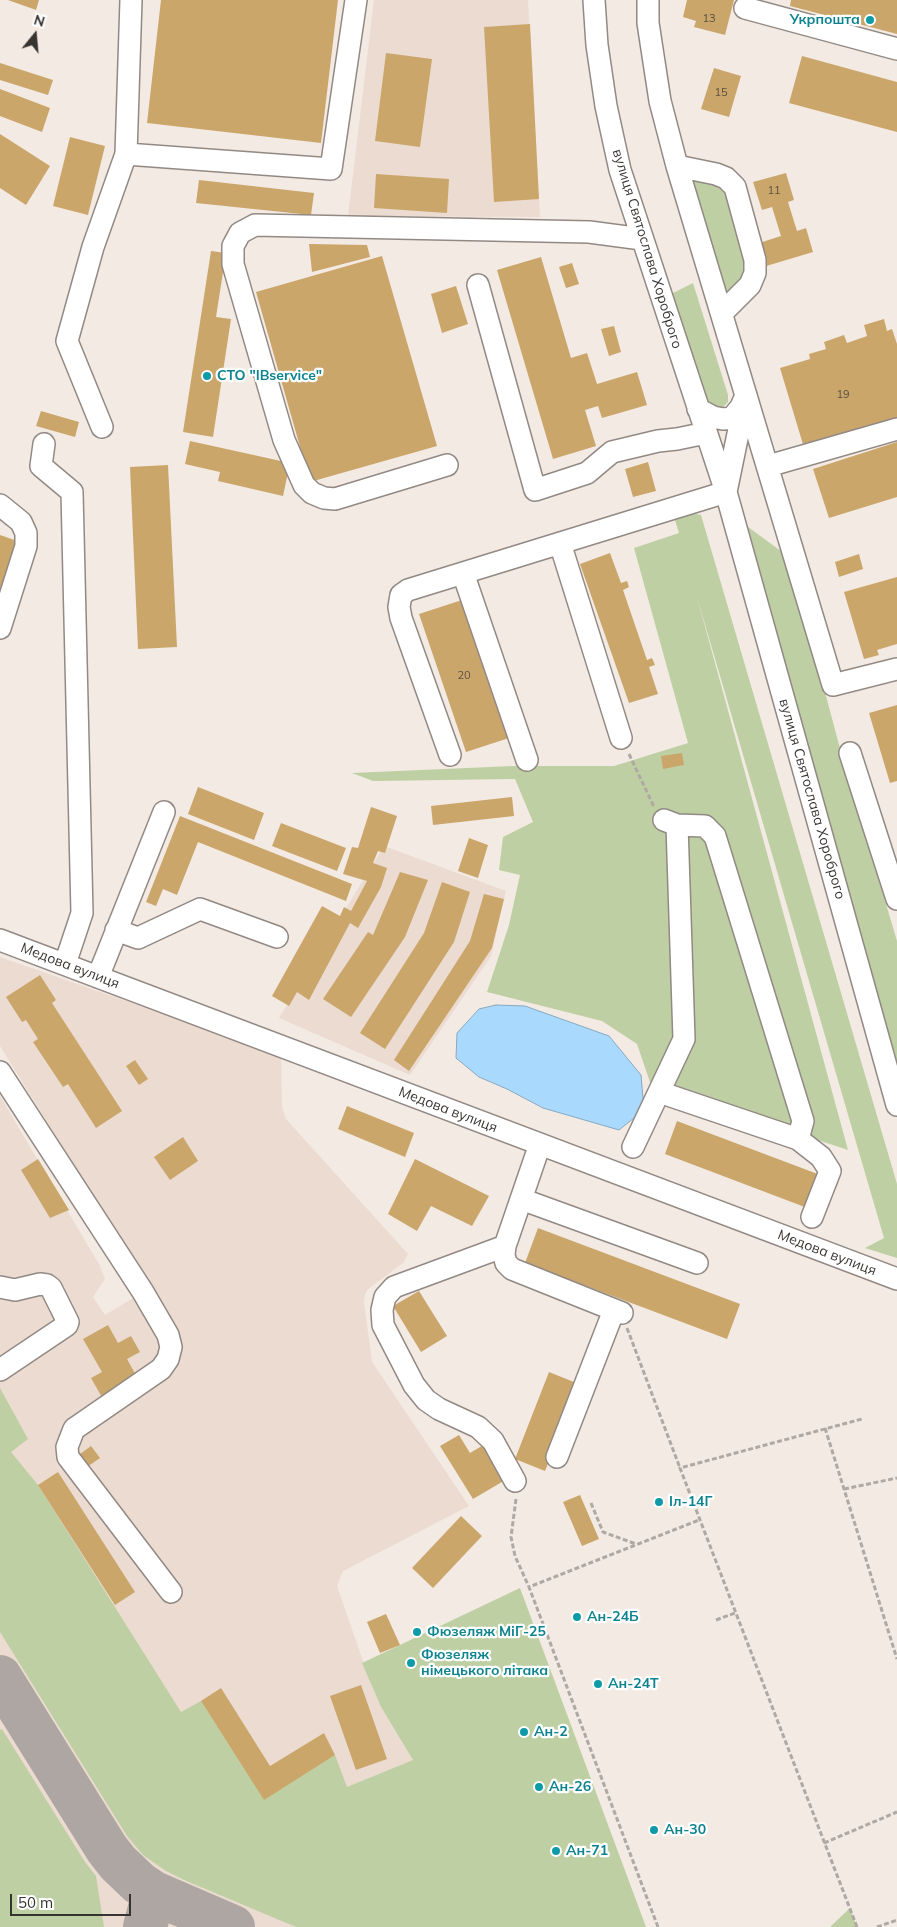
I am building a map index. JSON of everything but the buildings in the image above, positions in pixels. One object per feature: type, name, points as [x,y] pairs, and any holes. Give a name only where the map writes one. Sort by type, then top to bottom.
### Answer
[{"type":"street","points":[[102,427],[67,341],[93,247],[126,154],[131,0]]},
{"type":"street","points":[[126,154],[331,170],[356,0]]},
{"type":"street","name":"вулиця Святослава Хороброго","points":[[594,0],[597,45],[606,106],[620,170],[726,492],[897,1105]]},
{"type":"street","name":"вулиця Святослава Хороброго","points":[[648,0],[648,22],[660,101],[677,166],[747,393],[833,685],[897,669]]},
{"type":"street","points":[[745,8],[897,49]]},
{"type":"street","points":[[677,166],[721,176],[726,178],[735,187],[755,260],[755,272],[750,285],[722,313]]},
{"type":"street","points":[[447,465],[335,499],[324,498],[312,493],[304,485],[284,440],[233,264],[233,246],[240,233],[255,225],[589,232],[642,239]]},
{"type":"street","points":[[478,285],[535,490],[587,473],[612,452],[658,441],[706,433]]},
{"type":"street","points":[[698,409],[713,417],[732,418],[741,407],[747,393]]},
{"type":"street","name":"вулиця Святослава Хороброго","points":[[726,492],[747,393]]},
{"type":"street","points":[[768,466],[897,429]]},
{"type":"street","points":[[44,444],[41,466],[72,492],[82,912],[65,964]]},
{"type":"street","points":[[450,755],[401,618],[399,607],[401,595],[408,590],[726,492]]},
{"type":"street","points":[[0,505],[21,522],[26,533],[26,546],[0,628]]},
{"type":"street","points":[[560,543],[622,738]]},
{"type":"street","points":[[463,573],[527,760]]},
{"type":"street","points":[[850,753],[897,899]]},
{"type":"street","points":[[98,977],[164,812]]},
{"type":"street","points":[[633,1147],[684,1039],[671,822],[705,826],[715,836],[803,1121],[798,1139]]},
{"type":"street","points":[[116,930],[138,938],[200,909],[277,937]]},
{"type":"street","name":"Медова вулиця","points":[[0,940],[897,1279]]},
{"type":"street","points":[[0,1072],[138,1284],[168,1335],[171,1347],[168,1358],[161,1369],[74,1429],[67,1447],[68,1457],[171,1592]]},
{"type":"street","points":[[658,1092],[798,1139],[821,1157],[830,1171],[812,1217]]},
{"type":"street","points":[[540,1144],[505,1246],[504,1255],[506,1263],[512,1268],[618,1312],[557,1457]]},
{"type":"street","points":[[521,1199],[697,1263]]},
{"type":"street","points":[[505,1246],[394,1287],[385,1297],[382,1310],[383,1325],[414,1385],[426,1400],[439,1409],[478,1427],[493,1440],[515,1481]]},
{"type":"street","points":[[0,1287],[15,1290],[40,1284],[47,1285],[68,1322],[67,1325],[0,1370]]},
{"type":"path","points":[[622,738],[651,804],[671,822]]},
{"type":"path","points":[[618,1312],[857,1927]]},
{"type":"path","points":[[680,1468],[862,1419]]},
{"type":"path","points":[[825,1428],[897,1659]]},
{"type":"path","points":[[844,1489],[897,1478]]},
{"type":"path","points":[[515,1481],[516,1498],[511,1537],[515,1556],[529,1587],[658,1927]]},
{"type":"path","points":[[591,1503],[603,1532],[636,1544]]},
{"type":"path","points":[[529,1587],[699,1520]]},
{"type":"path","points":[[716,1620],[735,1612]]},
{"type":"path","points":[[824,1842],[897,1812]]},
{"type":"path","points":[[877,1927],[897,1920]]},
{"type":"shaded area","points":[[374,0],[528,0],[540,217],[348,216]]},
{"type":"shaded area","points":[[384,846],[506,891],[491,956],[410,1075],[279,1018]]},
{"type":"shaded area","points":[[0,957],[281,1055],[282,1107],[286,1119],[408,1254],[403,1263],[368,1289],[365,1294],[364,1302],[372,1362],[469,1506],[343,1571],[337,1586],[371,1684],[381,1707],[413,1759],[482,1927],[0,1927],[0,1096],[100,1266],[105,1279],[93,1297],[105,1315],[150,1288],[0,1046]]},
{"type":"green space","points":[[687,175],[722,185],[749,270],[725,302]]},
{"type":"green space","points":[[693,283],[728,395],[728,402],[723,407],[713,410],[694,377],[667,296]]},
{"type":"green space","points":[[688,512],[701,515],[897,1184],[897,1258],[865,1248],[884,1238],[697,597],[848,1150],[651,1085],[637,1044],[602,1021],[487,992],[509,925],[520,875],[499,870],[503,837],[533,822],[515,779],[373,781],[352,773],[513,766],[614,766],[688,743],[634,548],[679,533],[674,517]]},
{"type":"green space","points":[[744,524],[789,557],[842,756],[897,941],[897,1071]]},
{"type":"green space","points":[[0,1388],[28,1439],[11,1452],[38,1485],[181,1712],[201,1701],[264,1799],[335,1755],[347,1787],[413,1760],[381,1707],[362,1663],[520,1588],[646,1927],[296,1927],[184,1880],[166,1871],[143,1855],[127,1836],[0,1632]]},
{"type":"green space","points":[[2,1729],[85,1862],[96,1876],[104,1927],[0,1927],[0,1730]]},
{"type":"green space","points":[[850,1908],[857,1927],[830,1927]]},
{"type":"water","points":[[496,1005],[525,1006],[609,1036],[641,1075],[644,1110],[619,1130],[543,1108],[479,1077],[456,1058],[457,1033],[479,1009]]},
{"type":"taxiway","points":[[0,1677],[107,1849],[118,1863],[139,1883],[154,1893],[233,1927]]},
{"type":"taxiway","points":[[145,1927],[154,1893]]},
{"type":"place","name":"Укрпошта","points":[[870,20]]},
{"type":"place","name":"СТО \"IBservice\"","points":[[207,376]]},
{"type":"place","name":"Іл-14Г","points":[[659,1502]]},
{"type":"place","name":"Ан-24Б","points":[[577,1617]]},
{"type":"place","name":"Фюзеляж МіГ-25","points":[[417,1632]]},
{"type":"place","name":"Фюзеляж німецького літака","points":[[411,1663]]},
{"type":"place","name":"Ан-24Т","points":[[598,1684]]},
{"type":"place","name":"Ан-2","points":[[524,1732]]},
{"type":"place","name":"Ан-26","points":[[539,1787]]},
{"type":"place","name":"Ан-30","points":[[654,1830]]},
{"type":"place","name":"Ан-71","points":[[556,1851]]}]
